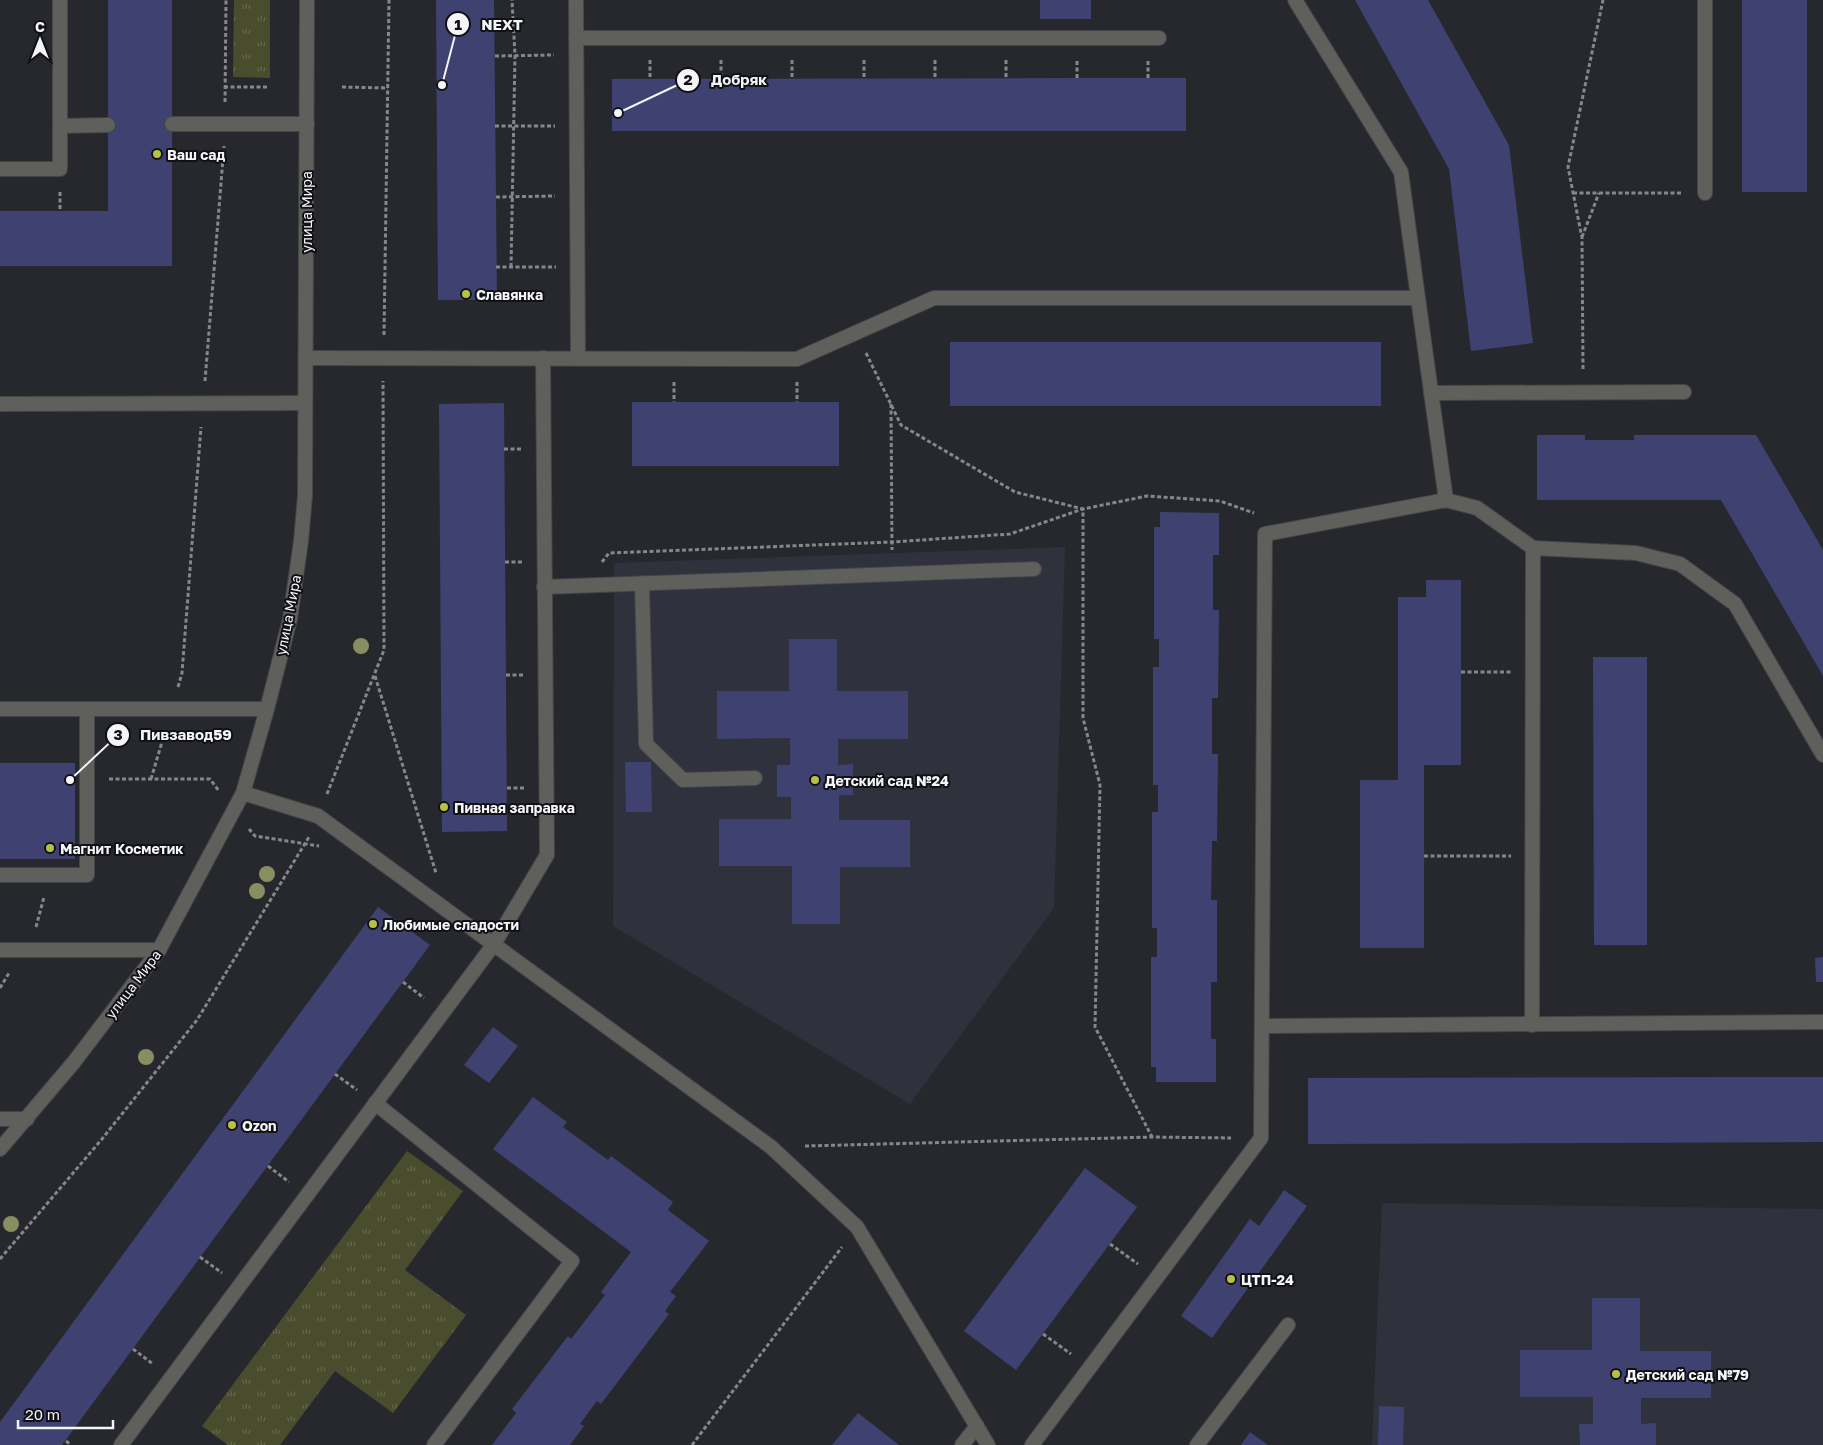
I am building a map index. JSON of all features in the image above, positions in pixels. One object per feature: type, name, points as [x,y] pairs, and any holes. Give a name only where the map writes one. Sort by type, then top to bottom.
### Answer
[{"type":"street","points":[[0,169],[60,169],[60,0]]},
{"type":"street","name":"улица Мира","points":[[0,1149],[74,1062],[159,950],[243,793],[268,709],[290,620],[305,496],[307,0]]},
{"type":"street","points":[[576,0],[578,358]]},
{"type":"street","points":[[1295,0],[1401,172],[1446,500]]},
{"type":"street","points":[[1706,0],[1706,193]]},
{"type":"street","points":[[576,38],[1159,38]]},
{"type":"street","points":[[172,124],[307,124]]},
{"type":"street","points":[[60,126],[108,125]]},
{"type":"street","points":[[306,358],[797,359],[934,298],[1418,298]]},
{"type":"street","points":[[121,1445],[494,944],[546,855],[543,358]]},
{"type":"street","points":[[1431,393],[1684,392]]},
{"type":"street","points":[[0,404],[305,404]]},
{"type":"street","points":[[1032,1445],[1262,1138],[1265,534],[1446,500],[1477,508],[1533,548],[1636,553],[1680,564],[1735,604],[1823,754]]},
{"type":"street","points":[[1532,1025],[1534,856],[1533,548]]},
{"type":"street","points":[[544,587],[1034,569]]},
{"type":"street","points":[[642,583],[646,744],[683,780],[756,778]]},
{"type":"street","points":[[0,709],[268,709]]},
{"type":"street","points":[[0,875],[87,875],[87,709]]},
{"type":"street","points":[[243,793],[318,816],[771,1147],[858,1227],[988,1445]]},
{"type":"street","points":[[0,950],[159,950]]},
{"type":"street","points":[[1263,1026],[1823,1022]]},
{"type":"street","points":[[375,1103],[572,1261],[434,1445]]},
{"type":"street","points":[[0,1119],[27,1119]]},
{"type":"street","points":[[1197,1445],[1288,1325]]},
{"type":"street","points":[[962,1445],[977,1426]]},
{"type":"path","points":[[0,1259],[102,1139],[197,1020],[306,844],[384,650],[383,358],[389,0]]},
{"type":"path","points":[[511,267],[515,55],[512,0]]},
{"type":"path","points":[[1583,392],[1582,238],[1568,167],[1603,0]]},
{"type":"path","points":[[495,56],[576,54]]},
{"type":"path","points":[[224,87],[269,87]]},
{"type":"path","points":[[342,87],[388,88]]},
{"type":"path","points":[[495,126],[576,126]]},
{"type":"path","points":[[1573,193],[1706,193]]},
{"type":"path","points":[[1582,238],[1599,193]]},
{"type":"path","points":[[496,197],[577,196]]},
{"type":"path","points":[[496,267],[578,267]]},
{"type":"path","points":[[856,332],[901,425],[1015,492],[1082,509]]},
{"type":"path","points":[[891,404],[892,574]]},
{"type":"path","points":[[582,585],[609,553],[892,542],[1010,534],[1082,509],[1147,496],[1220,501],[1255,513],[1265,534]]},
{"type":"path","points":[[1082,509],[1083,718],[1100,785],[1095,1027],[1152,1137]]},
{"type":"path","points":[[1461,672],[1534,672]]},
{"type":"path","points":[[374,675],[448,911]]},
{"type":"path","points":[[87,779],[210,779]]},
{"type":"path","points":[[1424,856],[1534,856]]},
{"type":"path","points":[[33,936],[44,898]]},
{"type":"path","points":[[771,1147],[1152,1137],[1262,1138]]},
{"type":"path","points":[[692,1445],[858,1227]]},
{"type":"path","points":[[1110,1244],[1157,1278]]},
{"type":"path","points":[[1043,1334],[1090,1368]]},
{"type":"path","points":[[66,1441],[71,1445]]},
{"type":"shaded area","points":[[1065,547],[1054,908],[910,1104],[613,926],[614,563]]},
{"type":"shaded area","points":[[1382,1203],[1823,1209],[1823,1445],[1372,1445]]},
{"type":"green space","points":[[234,0],[270,0],[270,78],[233,77]]},
{"type":"green space","points":[[407,1151],[463,1191],[405,1270],[466,1315],[393,1413],[335,1371],[280,1445],[228,1445],[202,1426]]},
{"type":"building","points":[[108,0],[172,0],[172,266],[0,266],[0,211],[108,211]]},
{"type":"building","points":[[436,0],[494,0],[497,300],[438,300]]},
{"type":"building","points":[[1040,0],[1091,0],[1091,19],[1040,19]]},
{"type":"building","points":[[1355,0],[1428,0],[1509,145],[1533,343],[1471,351],[1449,169]]},
{"type":"building","points":[[1742,0],[1807,0],[1807,192],[1742,192]]},
{"type":"building","points":[[1186,78],[1186,131],[612,131],[612,79]]},
{"type":"building","points":[[950,342],[1381,342],[1381,406],[950,406]]},
{"type":"building","points":[[632,402],[839,402],[839,466],[632,466]]},
{"type":"building","points":[[504,403],[507,831],[442,832],[439,404]]},
{"type":"building","points":[[1537,435],[1585,435],[1585,440],[1634,440],[1634,435],[1756,435],[1823,550],[1823,676],[1721,500],[1537,500]]},
{"type":"building","points":[[1160,512],[1219,513],[1219,555],[1213,555],[1213,610],[1219,610],[1218,698],[1212,698],[1212,754],[1218,754],[1217,841],[1212,841],[1211,900],[1217,900],[1217,982],[1211,982],[1211,1039],[1216,1039],[1216,1082],[1156,1082],[1156,1067],[1151,1067],[1151,957],[1157,957],[1157,928],[1152,928],[1152,812],[1158,812],[1158,785],[1153,785],[1153,667],[1159,667],[1159,639],[1154,639],[1154,527],[1160,527]]},
{"type":"building","points":[[1426,580],[1461,580],[1461,765],[1424,765],[1424,948],[1360,948],[1360,780],[1398,780],[1398,597],[1426,597]]},
{"type":"building","name":"Детский сад №24","points":[[789,639],[837,639],[837,691],[908,691],[908,739],[838,739],[838,765],[853,764],[853,795],[839,795],[839,820],[910,820],[910,867],[840,867],[840,924],[792,924],[792,866],[719,866],[719,819],[791,819],[791,797],[777,797],[777,765],[790,765],[790,738],[717,739],[717,691],[789,691]]},
{"type":"building","points":[[1593,657],[1647,657],[1647,945],[1594,945]]},
{"type":"building","points":[[625,762],[651,762],[652,812],[626,812]]},
{"type":"building","points":[[0,763],[75,763],[75,859],[0,859]]},
{"type":"building","points":[[378,907],[430,945],[62,1445],[0,1445],[0,1422]]},
{"type":"building","points":[[1823,957],[1823,982],[1816,982],[1815,958]]},
{"type":"building","points":[[493,1027],[518,1046],[489,1083],[464,1065]]},
{"type":"building","points":[[1823,1077],[1823,1142],[1308,1144],[1308,1078]]},
{"type":"building","points":[[533,1097],[567,1122],[563,1127],[608,1160],[611,1156],[673,1202],[668,1210],[709,1241],[670,1292],[676,1296],[665,1311],[669,1314],[601,1404],[597,1401],[580,1424],[584,1426],[570,1445],[492,1445],[516,1413],[512,1409],[568,1336],[571,1339],[605,1295],[601,1292],[631,1252],[493,1149]]},
{"type":"building","points":[[1085,1168],[1137,1207],[1016,1370],[964,1331]]},
{"type":"building","name":"ЦТП-24","points":[[1284,1190],[1307,1206],[1212,1338],[1181,1316],[1250,1219],[1259,1226]]},
{"type":"building","name":"Детский сад №79","points":[[1592,1298],[1640,1298],[1640,1351],[1711,1351],[1711,1398],[1641,1398],[1641,1424],[1656,1423],[1656,1445],[1580,1445],[1579,1424],[1593,1424],[1593,1397],[1520,1397],[1520,1350],[1592,1350]]},
{"type":"building","points":[[1379,1406],[1404,1407],[1403,1445],[1378,1445]]},
{"type":"building","points":[[858,1413],[899,1445],[832,1445]]},
{"type":"building","points":[[1250,1432],[1268,1445],[1241,1445]]},
{"type":"place","name":"NEXT","points":[[442,85]]},
{"type":"place","name":"Добряк","points":[[618,113]]},
{"type":"place","name":"Ваш сад","points":[[157,154]]},
{"type":"place","name":"Славянка","points":[[466,294]]},
{"type":"place","name":"Пивзавод59","points":[[70,780]]},
{"type":"place","name":"Детский сад №24","points":[[815,780]]},
{"type":"place","name":"Пивная заправка","points":[[444,807]]},
{"type":"place","name":"Магнит Косметик","points":[[50,848]]},
{"type":"place","name":"Любимые сладости","points":[[373,924]]},
{"type":"place","name":"Ozon","points":[[232,1125]]},
{"type":"place","name":"ЦТП-24","points":[[1231,1279]]},
{"type":"place","name":"Детский сад №79","points":[[1616,1374]]}]
